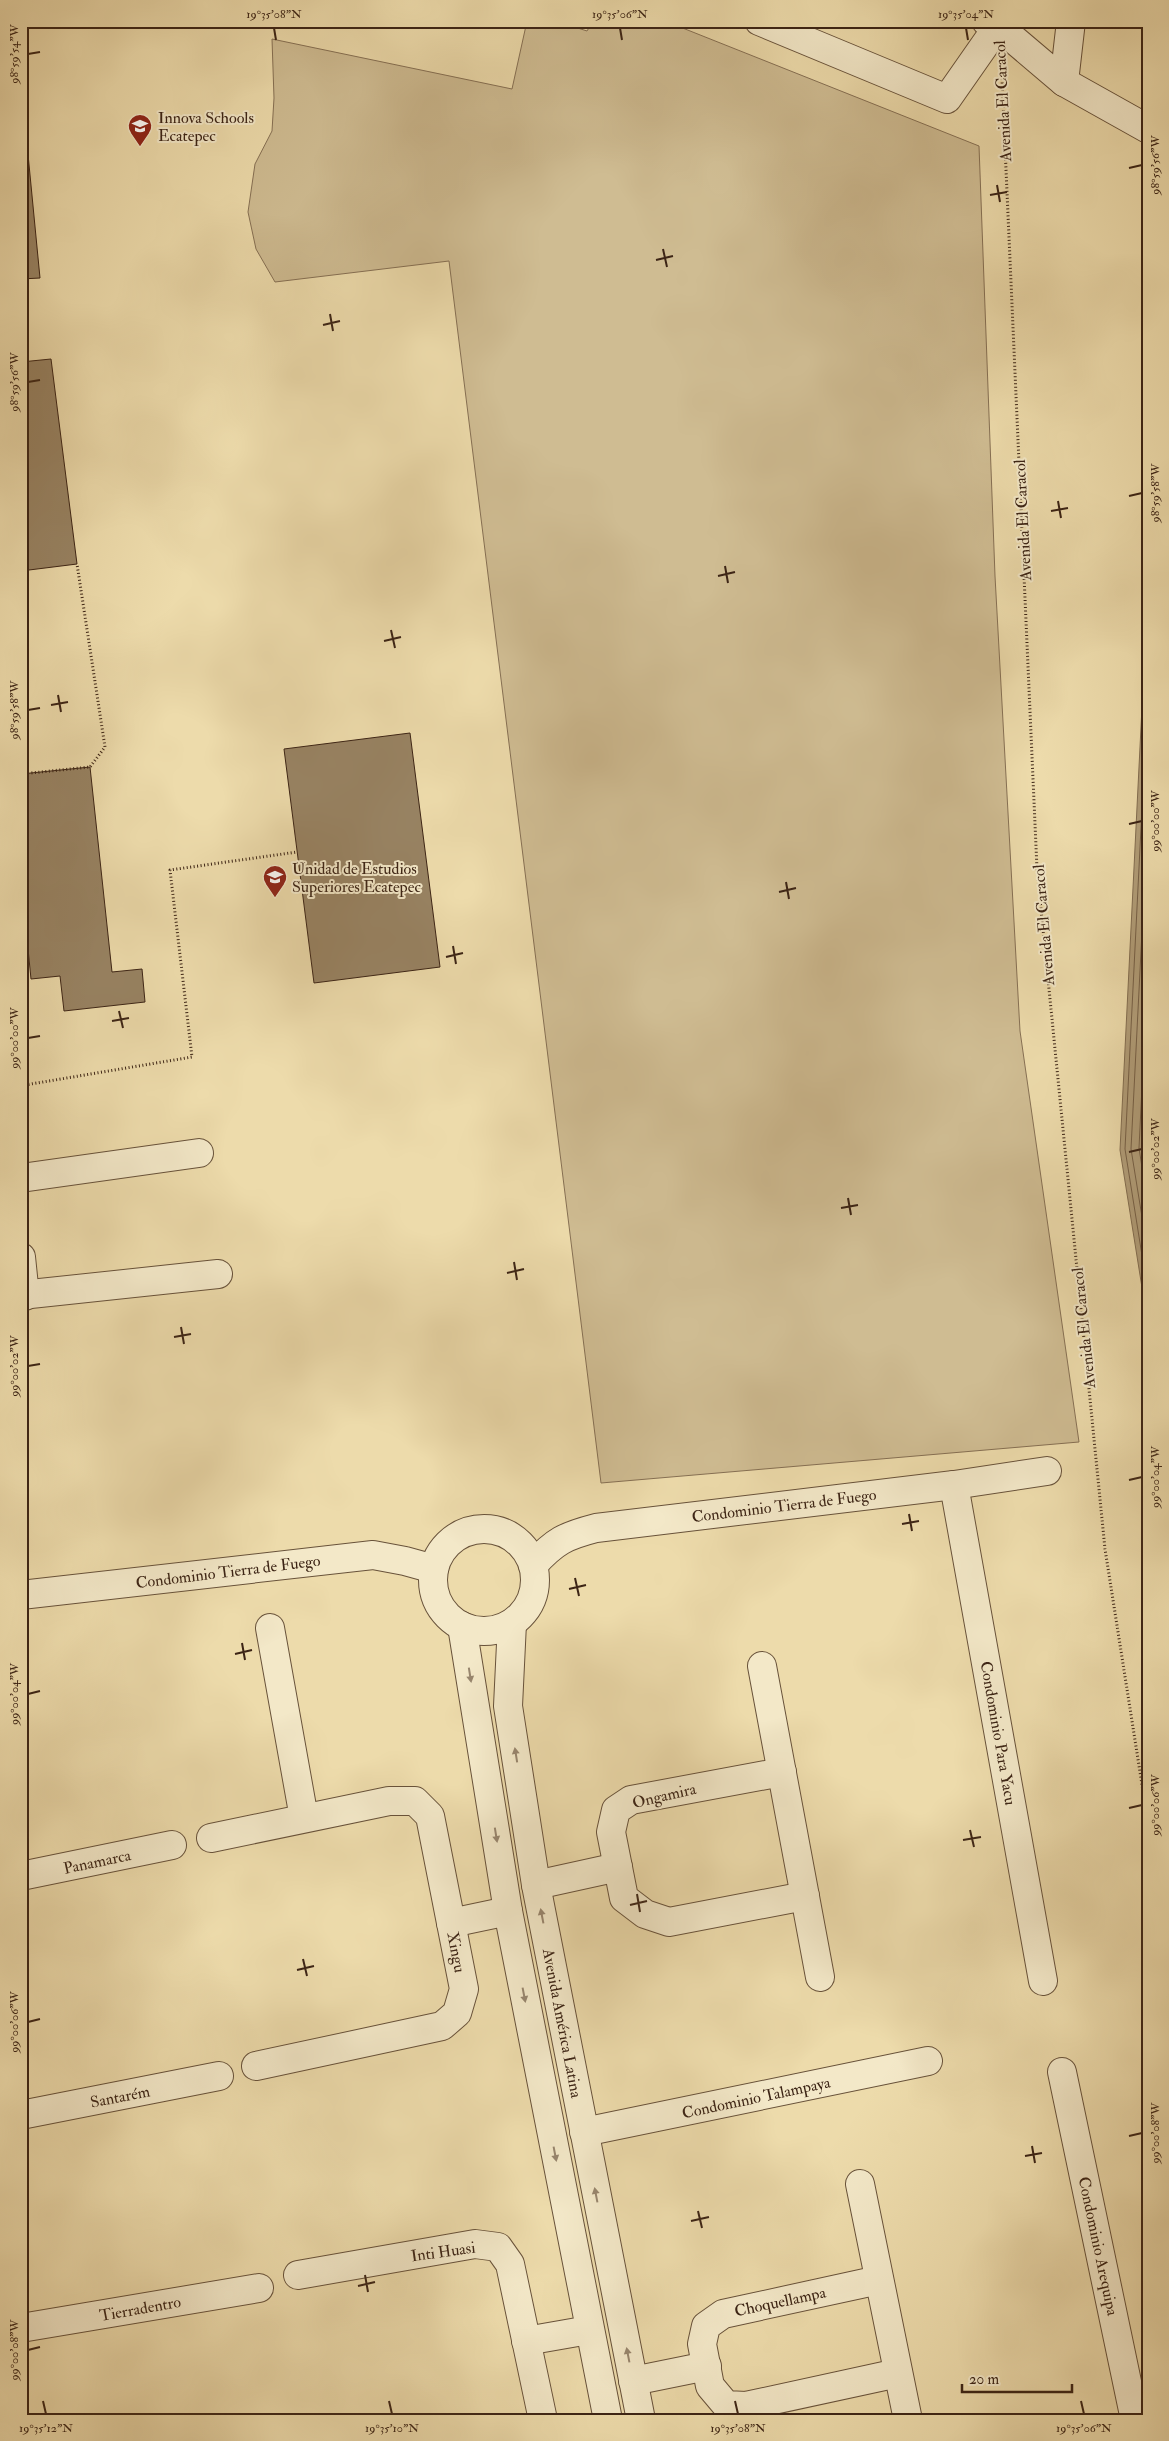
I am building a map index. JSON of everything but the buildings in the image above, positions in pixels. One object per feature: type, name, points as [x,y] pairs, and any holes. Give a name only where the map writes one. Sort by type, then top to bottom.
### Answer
[{"type":"street","points":[[759,21],[947,99],[994,23],[1064,82],[1148,129]]},
{"type":"street","points":[[1064,82],[1071,21]]},
{"type":"street","points":[[21,1178],[199,1153]]},
{"type":"street","points":[[21,1257],[23,1296],[218,1274]]},
{"type":"street","name":"Condominio Tierra de Fuego","points":[[533,1565],[547,1550],[566,1536],[596,1528],[954,1485],[1047,1471]]},
{"type":"street","name":"Condominio Para Yacu","points":[[954,1485],[1043,1981]]},
{"type":"street","points":[[482,1528],[499,1530],[514,1538],[526,1550],[533,1565],[535,1588],[527,1608],[512,1623],[496,1630],[479,1631],[462,1626],[449,1617],[439,1603],[434,1586],[434,1569],[440,1554],[451,1540],[465,1531],[482,1528]]},
{"type":"street","name":"Condominio Tierra de Fuego","points":[[21,1595],[372,1555],[406,1561],[434,1569]]},
{"type":"street","name":"Avenida América Latina","points":[[512,1623],[508,1706],[536,1885],[642,2420]]},
{"type":"street","name":"Avenida América Latina","points":[[462,1626],[508,1911],[608,2420]]},
{"type":"street","points":[[270,1628],[304,1818]]},
{"type":"street","points":[[762,1666],[820,1977]]},
{"type":"street","name":"Ongamira","points":[[782,1772],[631,1800],[616,1810],[611,1832],[624,1898],[645,1914],[669,1922],[805,1896]]},
{"type":"street","name":"Xingu","points":[[211,1838],[389,1801],[416,1801],[430,1816],[464,1989],[457,2013],[442,2026],[256,2066]]},
{"type":"street","name":"Panamarca","points":[[21,1876],[172,1845]]},
{"type":"street","points":[[536,1885],[618,1867]]},
{"type":"street","points":[[451,1923],[508,1911]]},
{"type":"street","name":"Condominio Talampaya","points":[[584,2132],[928,2061]]},
{"type":"street","name":"Condominio Arequipa","points":[[1062,2072],[1135,2420]]},
{"type":"street","name":"Santarém","points":[[21,2115],[219,2076]]},
{"type":"street","points":[[860,2184],[908,2420]]},
{"type":"street","name":"Inti Huasi","points":[[298,2275],[475,2244],[498,2247],[510,2264],[543,2420]]},
{"type":"street","name":"Choquellampa","points":[[879,2280],[722,2314],[706,2326],[702,2344],[710,2386],[726,2404],[746,2406],[898,2373]]},
{"type":"street","name":"Tierradentro","points":[[21,2328],[259,2288]]},
{"type":"street","points":[[526,2341],[589,2330]]},
{"type":"street","points":[[633,2381],[707,2366]]},
{"type":"path","name":"Avenida El Caracol","points":[[994,23],[1005,131],[1037,869],[1105,1549],[1148,1823]]},
{"type":"path","points":[[21,774],[90,766],[105,746],[77,564]]},
{"type":"path","points":[[21,1054],[23,1085],[192,1057],[170,870],[297,852]]},
{"type":"path","points":[[21,878],[21,888]]},
{"type":"shaded area","points":[[527,21],[556,21],[587,31],[593,21],[665,21],[979,146],[995,576],[1020,1031],[1079,1442],[601,1483],[449,261],[275,282],[256,249],[248,212],[255,164],[272,131],[274,98],[272,39],[512,89]]},
{"type":"water","points":[[1148,586],[1148,1325],[1120,1150]]},
{"type":"place","name":"Innova Schools Ecatepec","points":[[140,147]]},
{"type":"place","name":"Unidad de Estudios Superiores Ecatepec","points":[[275,898]]}]
